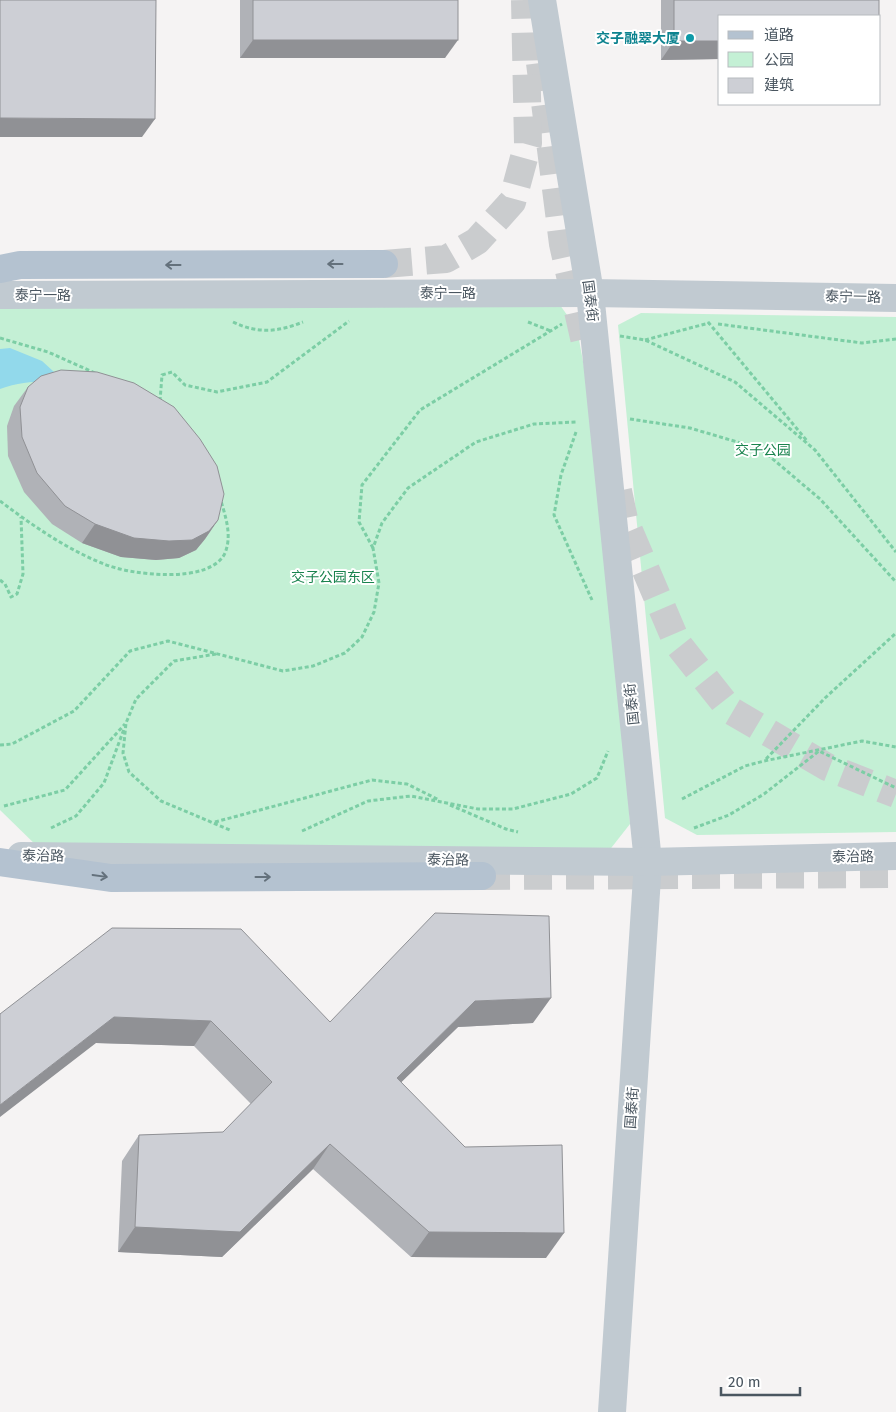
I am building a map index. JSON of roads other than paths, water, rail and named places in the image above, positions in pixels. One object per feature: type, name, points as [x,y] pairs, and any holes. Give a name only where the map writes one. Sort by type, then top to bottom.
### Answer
[{"type":"main road","points":[[0,269],[20,265],[384,264]]},
{"type":"main road","points":[[0,862],[111,878],[482,876]]},
{"type":"street","name":"国泰街","points":[[542,0],[590,293],[648,862],[612,1412]]},
{"type":"street","name":"泰宁一路","points":[[0,295],[590,293],[896,298]]},
{"type":"street","name":"泰治路","points":[[0,856],[648,862],[896,856]]},
{"type":"water","points":[[10,348],[42,361],[65,382],[32,382],[0,389],[0,349]]},
{"type":"tunnel","points":[[384,264],[446,259],[477,241],[512,202],[528,143],[525,0]]},
{"type":"tunnel","points":[[540,63],[563,244],[587,351]]},
{"type":"tunnel","points":[[618,491],[624,519],[677,643],[730,710],[827,767],[896,794]]},
{"type":"tunnel","points":[[482,876],[896,874]]},
{"type":"place","name":"交子融翠大厦","points":[[690,38]]},
{"type":"park label","name":"交子公园","points":[[763,450]]},
{"type":"park label","name":"交子公园东区","points":[[333,577]]}]
